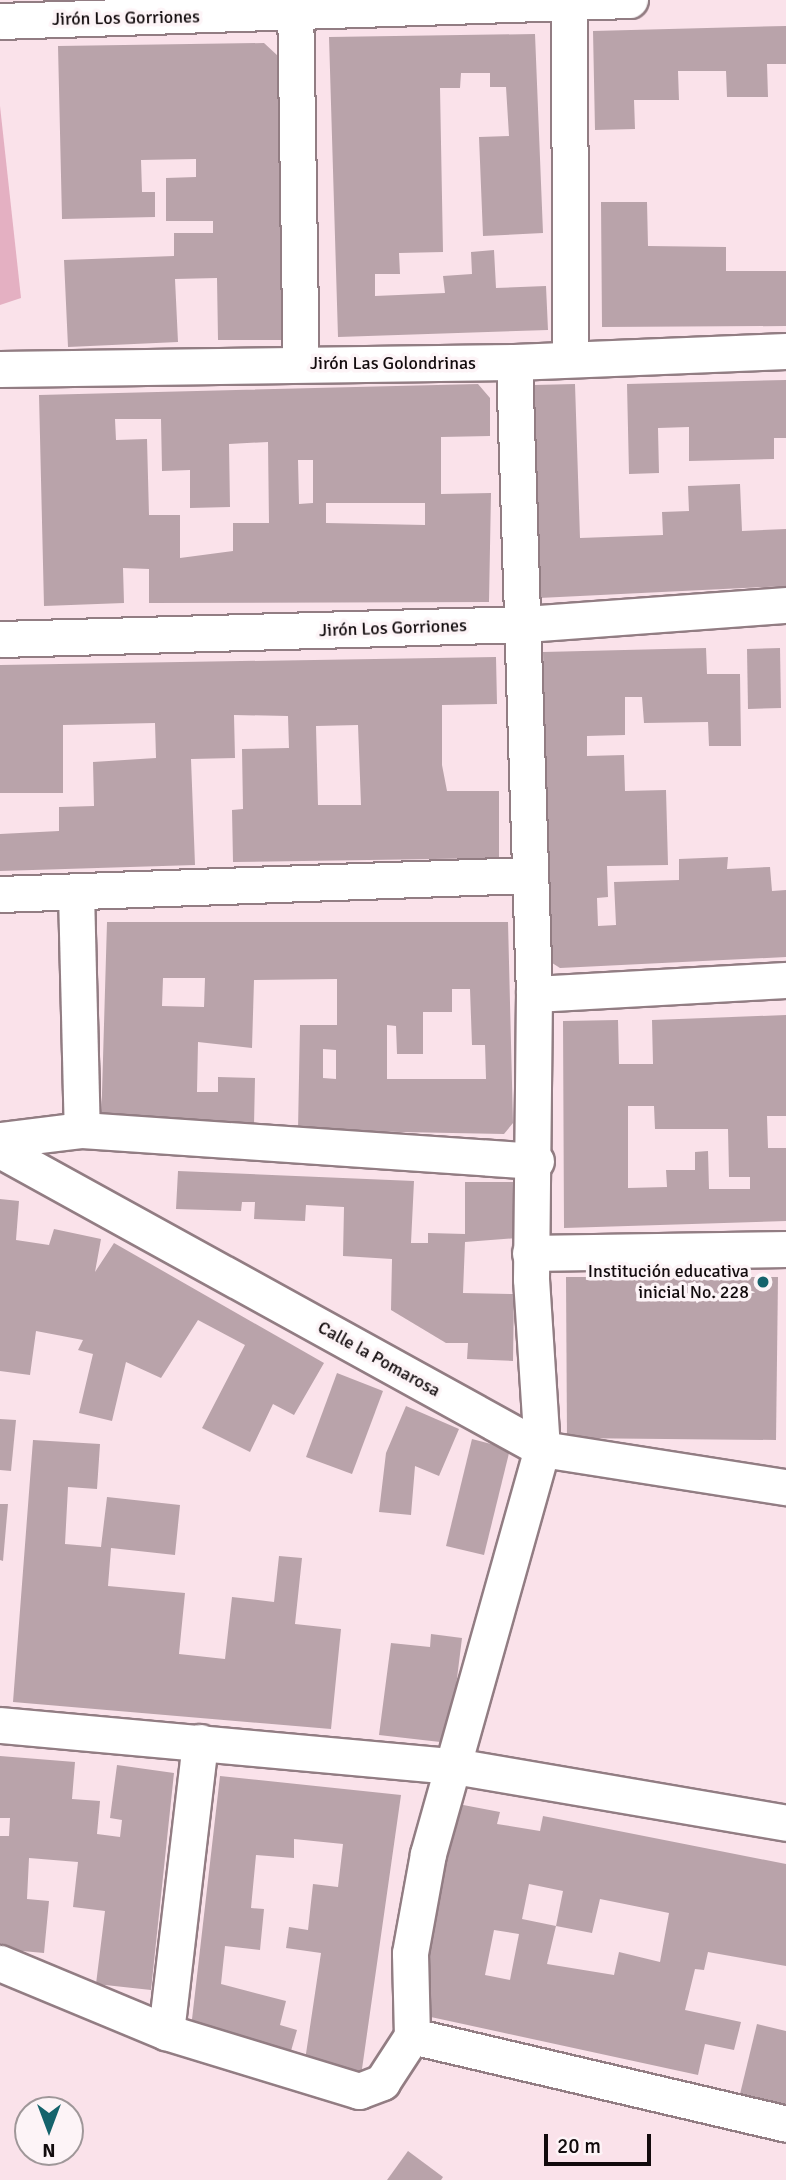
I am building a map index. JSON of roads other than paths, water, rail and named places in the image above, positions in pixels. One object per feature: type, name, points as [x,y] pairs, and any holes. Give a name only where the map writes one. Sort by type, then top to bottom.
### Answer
[{"type":"street","name":"Jirón Los Gorriones","points":[[0,21],[295,7],[630,0]]},
{"type":"street","points":[[569,1],[570,356]]},
{"type":"street","points":[[295,7],[302,364]]},
{"type":"street","name":"Jirón Las Golondrinas","points":[[0,369],[514,362],[570,356],[786,351]]},
{"type":"street","points":[[0,1963],[166,2032],[359,2091],[382,2082],[412,2036],[410,1953],[428,1854],[542,1449],[530,1253],[536,1161],[534,994],[527,875],[526,624],[514,362]]},
{"type":"street","name":"Jirón Los Gorriones","points":[[0,639],[526,624],[786,605]]},
{"type":"street","points":[[0,894],[527,875]]},
{"type":"street","points":[[76,892],[82,1130]]},
{"type":"street","points":[[534,994],[786,980]]},
{"type":"street","points":[[0,1140],[82,1130],[536,1161]]},
{"type":"street","name":"Calle la Pomarosa","points":[[0,1150],[542,1449],[786,1487]]},
{"type":"street","points":[[530,1253],[786,1249]]},
{"type":"street","points":[[0,1726],[454,1766],[786,1823]]},
{"type":"street","points":[[166,2032],[200,1742]]},
{"type":"street","points":[[412,2036],[786,2124]]},
{"type":"place","name":"Institución educativa inicial No. 228","points":[[763,1282]]}]
